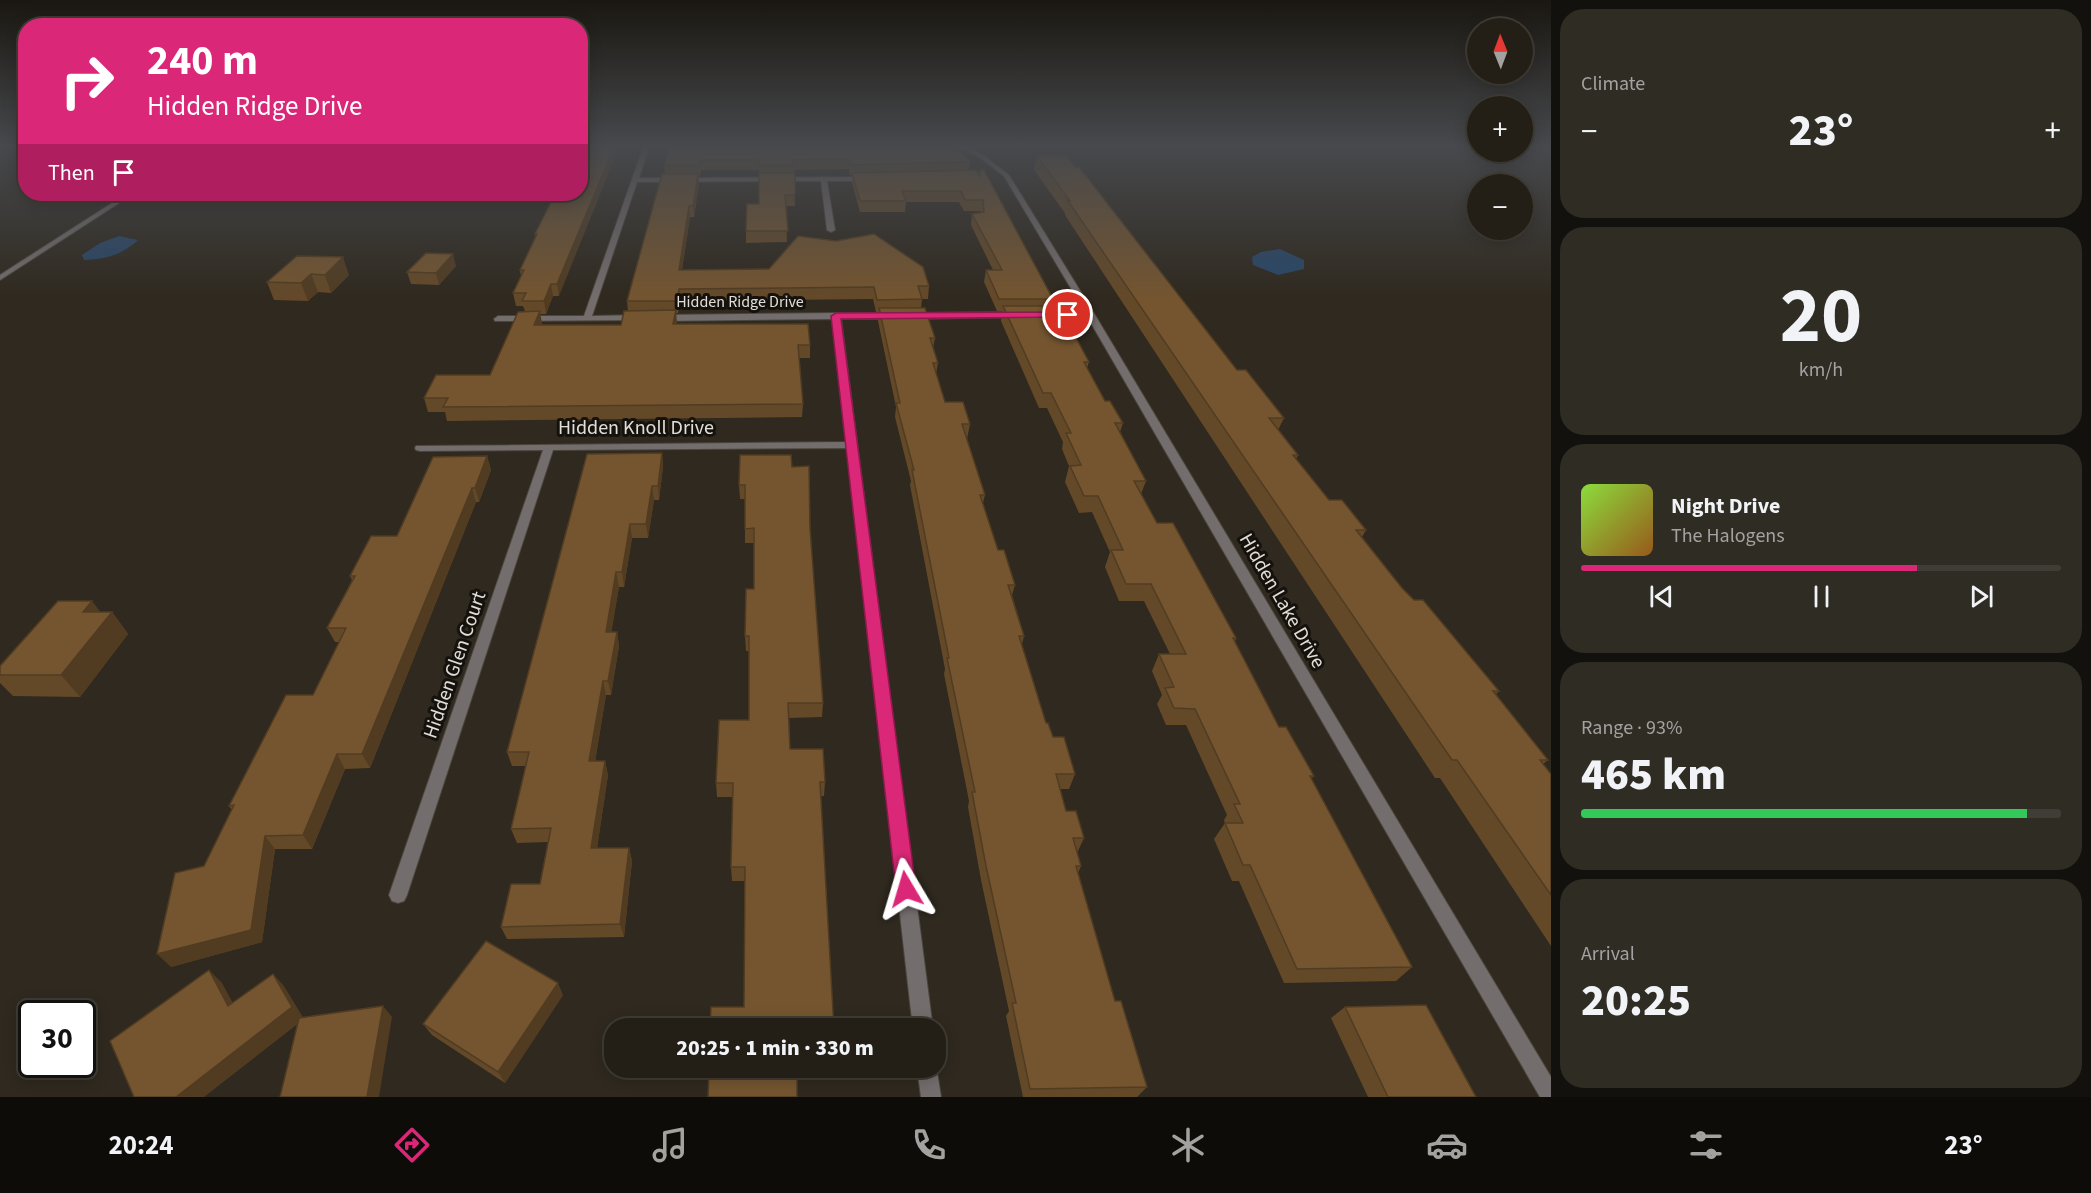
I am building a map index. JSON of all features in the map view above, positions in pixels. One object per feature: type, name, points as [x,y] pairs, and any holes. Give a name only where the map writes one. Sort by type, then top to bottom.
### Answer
[{"type":"street","points":[[587,318],[629,196]]},
{"type":"street","points":[[826,196],[831,230]]},
{"type":"street","name":"Hidden Lake Drive","points":[[1013,196],[1091,315],[1551,1096]]},
{"type":"street","points":[[0,278],[119,201]]},
{"type":"street","name":"Hidden Ridge Drive","points":[[498,319],[1021,315]]},
{"type":"street","points":[[1044,315],[1091,315]]},
{"type":"street","points":[[836,316],[921,1018]]},
{"type":"street","name":"Hidden Knoll Drive","points":[[420,447],[852,445]]},
{"type":"street","name":"Hidden Glen Court","points":[[398,895],[549,447]]},
{"type":"street","points":[[928,1078],[931,1097]]},
{"type":"water","points":[[119,236],[138,240],[113,255],[84,260],[82,255],[100,243]]},
{"type":"water","points":[[1280,249],[1304,260],[1304,269],[1278,275],[1253,265],[1252,257],[1261,252]]},
{"type":"building","points":[[588,196],[594,196],[557,284],[551,284],[544,301],[522,301],[526,293],[513,293],[524,270],[520,270],[537,234],[535,234],[552,201],[588,201]]},
{"type":"building","points":[[656,196],[695,196],[693,206],[689,206],[679,270],[769,269],[798,236],[836,241],[874,234],[923,267],[929,286],[918,286],[922,299],[877,300],[874,287],[679,289],[677,301],[627,301]]},
{"type":"building","points":[[759,196],[785,196],[788,231],[746,231],[747,204],[759,204]]},
{"type":"building","points":[[859,196],[904,196],[906,201],[860,201]]},
{"type":"building","points":[[963,196],[998,196],[1053,299],[999,299],[986,270],[1002,270],[972,214],[984,212],[983,200],[965,200]]},
{"type":"building","points":[[1066,196],[1102,196],[1237,370],[1246,370],[1284,418],[1269,418],[1298,455],[1293,455],[1329,500],[1342,500],[1366,530],[1356,530],[1402,588],[1414,600],[1423,600],[1499,691],[1493,691],[1548,760],[1540,760],[1551,774],[1551,895],[1457,760],[1452,760],[1068,201],[1070,201]]},
{"type":"building","points":[[426,253],[453,254],[436,273],[407,272]]},
{"type":"building","points":[[297,256],[343,257],[325,275],[311,274],[301,283],[267,282]]},
{"type":"building","points":[[1003,306],[1059,306],[1089,362],[1084,362],[1105,401],[1110,401],[1123,423],[1115,423],[1146,481],[1134,481],[1157,523],[1173,523],[1236,638],[1233,638],[1279,727],[1286,727],[1314,776],[1310,776],[1412,967],[1297,969],[1250,865],[1243,865],[1225,823],[1243,823],[1234,804],[1240,804],[1195,709],[1174,708],[1165,688],[1174,687],[1159,654],[1186,654],[1151,584],[1126,584],[1111,550],[1123,550],[1098,496],[1084,496],[1070,466],[1081,465],[1066,433],[1071,433],[1051,393],[1043,393]]},
{"type":"building","points":[[879,308],[925,308],[935,338],[930,338],[938,363],[933,363],[945,402],[963,402],[970,424],[962,424],[985,495],[980,495],[998,550],[1004,550],[1015,585],[1008,585],[1024,636],[1019,636],[1046,723],[1053,737],[1064,737],[1075,774],[1056,774],[1066,811],[1076,811],[1084,838],[1073,838],[1081,866],[1076,866],[1115,1001],[1121,1001],[1147,1087],[1030,1089],[1012,1003],[1016,1003],[972,792],[975,792],[947,658],[949,658],[912,470],[914,470],[896,403],[900,403]]},
{"type":"building","points":[[676,310],[673,324],[808,324],[810,345],[798,345],[803,404],[443,407],[448,398],[424,398],[436,375],[490,375],[518,312],[540,311],[534,325],[621,325],[624,311]]},
{"type":"building","points":[[662,453],[658,486],[652,486],[646,524],[630,524],[622,572],[616,572],[606,632],[617,632],[608,681],[603,681],[589,761],[605,761],[591,848],[629,848],[620,924],[501,927],[511,884],[540,884],[551,828],[511,829],[529,752],[507,752],[587,454]]},
{"type":"building","points":[[740,455],[791,455],[792,467],[809,466],[810,528],[823,703],[788,703],[790,749],[823,749],[825,782],[820,782],[833,1018],[710,1018],[711,1007],[744,1007],[745,867],[731,867],[733,783],[716,783],[719,720],[749,720],[749,636],[745,636],[746,589],[754,589],[754,528],[745,529],[745,485],[739,485]]},
{"type":"building","points":[[487,456],[362,754],[337,754],[303,835],[265,836],[251,930],[157,954],[175,873],[204,866],[234,805],[229,806],[286,695],[313,695],[346,628],[327,628],[355,576],[350,576],[371,536],[397,536],[433,457]]},
{"type":"building","points":[[58,601],[92,601],[83,612],[112,612],[61,675],[0,675],[0,666]]},
{"type":"building","points":[[486,941],[558,983],[498,1072],[423,1024]]},
{"type":"building","points":[[209,970],[228,1006],[273,974],[292,1007],[176,1097],[134,1097],[110,1041]]},
{"type":"building","points":[[1426,1005],[1476,1097],[1388,1097],[1345,1007]]},
{"type":"building","points":[[383,1006],[367,1097],[280,1097],[299,1018]]},
{"type":"building","points":[[709,1078],[797,1078],[797,1097],[708,1097]]},
{"type":"route","points":[[906,889],[836,316],[1068,315]]}]
